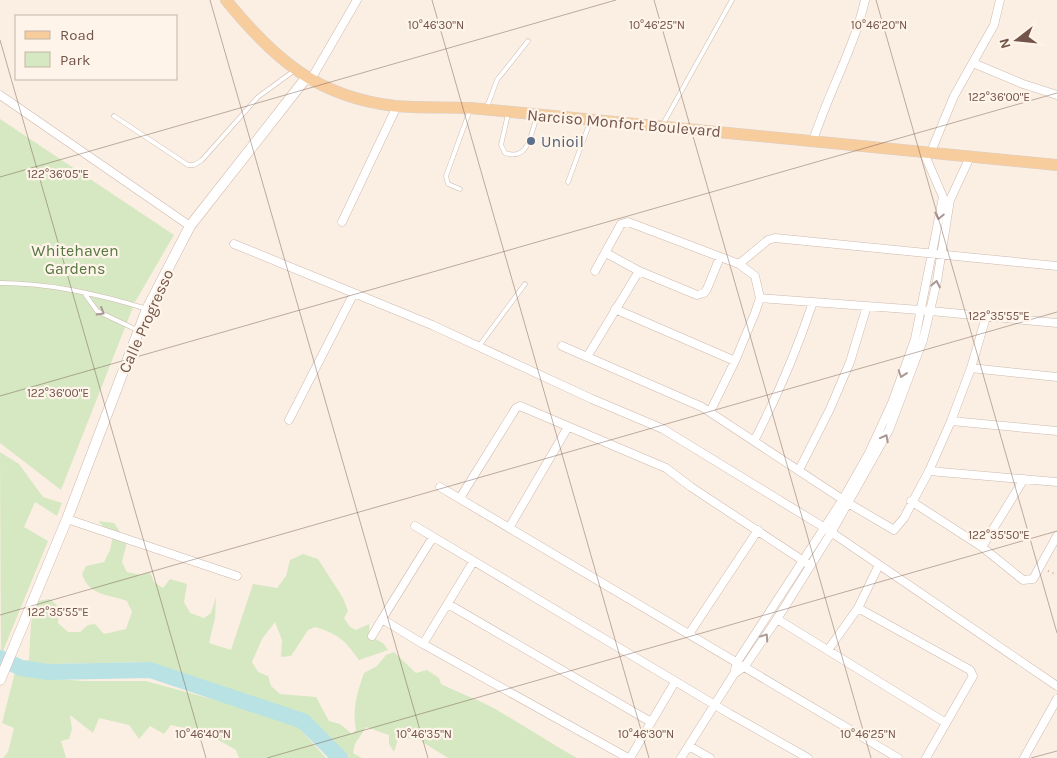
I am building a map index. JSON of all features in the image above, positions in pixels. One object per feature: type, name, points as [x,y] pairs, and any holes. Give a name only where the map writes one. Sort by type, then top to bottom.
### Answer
[{"type":"main road","name":"Narciso Monfort Boulevard","points":[[226,0],[271,50],[295,70],[308,79],[352,98],[397,106],[471,108],[814,141],[927,154],[1057,165]]},
{"type":"main road","name":"Calle Progresso","points":[[1,678],[67,519],[138,331],[190,226],[308,79]]},
{"type":"street","name":"Calle Progresso","points":[[308,79],[357,0]]},
{"type":"street","points":[[814,141],[820,119],[859,25],[865,0]]},
{"type":"street","points":[[681,758],[734,674],[738,662],[828,530],[889,430],[923,340],[940,256],[947,197],[927,154],[947,111],[994,25],[1000,0]]},
{"type":"street","points":[[973,62],[1023,84],[1057,95]]},
{"type":"street","points":[[0,95],[190,226]]},
{"type":"street","points":[[342,222],[397,106]]},
{"type":"street","points":[[845,501],[892,403],[915,339],[931,255],[947,197],[970,158]]},
{"type":"street","points":[[595,271],[625,222],[739,264],[755,276],[760,298],[735,361],[710,412]]},
{"type":"street","points":[[739,264],[768,240],[775,238],[940,256],[1057,266]]},
{"type":"street","points":[[234,244],[354,293],[663,429],[828,530],[1057,686]]},
{"type":"street","points":[[606,254],[640,272],[698,295],[704,293],[707,289],[720,257]]},
{"type":"street","points":[[587,357],[615,308],[640,272]]},
{"type":"street","points":[[289,420],[354,293]]},
{"type":"street","points":[[760,298],[1057,323]]},
{"type":"street","points":[[754,441],[794,358],[814,302]]},
{"type":"street","points":[[798,470],[830,409],[850,362],[867,306]]},
{"type":"street","points":[[615,308],[735,361]]},
{"type":"street","points":[[562,346],[710,412],[845,501],[894,530],[904,518],[911,501],[929,471],[951,421],[971,368],[986,317]]},
{"type":"street","points":[[971,368],[1057,377]]},
{"type":"street","points":[[460,498],[518,406],[658,463],[806,563]]},
{"type":"street","points":[[951,421],[1057,431]]},
{"type":"street","points":[[509,528],[568,427]]},
{"type":"street","points":[[929,471],[1057,482]]},
{"type":"street","points":[[982,547],[1024,479]]},
{"type":"street","points":[[440,487],[898,758]]},
{"type":"street","points":[[911,501],[982,547],[1022,580],[1033,579],[1041,568],[1057,536]]},
{"type":"street","points":[[67,519],[237,576]]},
{"type":"street","points":[[415,526],[675,682],[808,758]]},
{"type":"street","points":[[689,634],[758,530]]},
{"type":"street","points":[[372,636],[433,537]]},
{"type":"street","points":[[423,644],[473,562]]},
{"type":"street","points":[[734,674],[745,666],[777,618],[806,563]]},
{"type":"street","points":[[828,650],[858,608],[879,565]]},
{"type":"street","points":[[448,604],[651,722]]},
{"type":"street","points":[[858,608],[973,674],[926,758]]},
{"type":"street","points":[[777,618],[946,723]]},
{"type":"street","points":[[382,619],[423,644],[629,758],[675,682]]},
{"type":"street","points":[[1024,758],[1057,699]]},
{"type":"street","points":[[689,746],[710,758]]},
{"type":"lane","points":[[662,126],[732,0]]},
{"type":"lane","points":[[486,110],[497,80],[528,41]]},
{"type":"lane","points":[[114,116],[188,165],[194,166],[202,160],[258,97],[295,70]]},
{"type":"lane","points":[[460,188],[448,184],[446,176],[471,108]]},
{"type":"lane","points":[[508,112],[502,145],[505,153],[513,155],[521,154],[525,149],[538,115]]},
{"type":"lane","points":[[568,182],[590,120]]},
{"type":"lane","points":[[0,282],[52,286],[85,294],[103,296],[148,309]]},
{"type":"lane","points":[[478,347],[525,284]]},
{"type":"lane","points":[[85,294],[97,311],[138,331]]},
{"type":"path","points":[[1041,568],[1057,575]]},
{"type":"green space","name":"Whitehaven Gardens","points":[[0,119],[174,235],[135,302],[61,490],[0,443]]},
{"type":"green space","points":[[0,452],[19,464],[43,497],[62,503],[57,516],[35,502],[24,527],[48,541],[1,656]]},
{"type":"green space","points":[[98,521],[114,523],[127,542],[122,562],[127,572],[140,575],[150,572],[154,582],[163,588],[170,579],[187,584],[184,602],[190,613],[204,618],[211,613],[216,597],[215,618],[209,643],[231,650],[253,584],[277,588],[286,576],[290,560],[303,554],[318,559],[343,598],[348,611],[344,618],[350,627],[356,630],[369,624],[370,636],[383,643],[388,650],[359,660],[340,639],[330,632],[315,627],[308,630],[291,656],[281,657],[282,640],[275,622],[262,639],[252,662],[258,672],[268,676],[271,686],[280,694],[316,697],[329,721],[340,724],[352,734],[356,730],[356,701],[364,673],[377,666],[386,655],[394,652],[416,673],[427,670],[439,678],[441,684],[490,706],[577,758],[448,758],[416,738],[398,739],[394,752],[389,744],[389,735],[366,727],[355,744],[353,753],[362,758],[349,758],[306,716],[149,662],[49,664],[19,662],[29,660],[31,623],[38,601],[50,599],[59,607],[58,623],[68,632],[80,632],[88,625],[95,624],[104,634],[126,629],[132,612],[127,601],[100,593],[89,587],[82,574],[86,566],[104,562],[110,550],[113,536]]},
{"type":"green space","points":[[15,672],[30,677],[84,681],[146,681],[273,716],[298,727],[326,758],[239,758],[236,750],[206,733],[171,725],[164,734],[150,726],[139,739],[129,725],[99,718],[93,733],[70,715],[72,729],[69,739],[61,741],[66,758],[3,758],[8,752],[14,728],[2,723]]},
{"type":"waterway","points":[[0,658],[21,668],[48,672],[150,670],[303,721],[340,758]]},
{"type":"place","name":"Unioil","points":[[531,141]]}]
